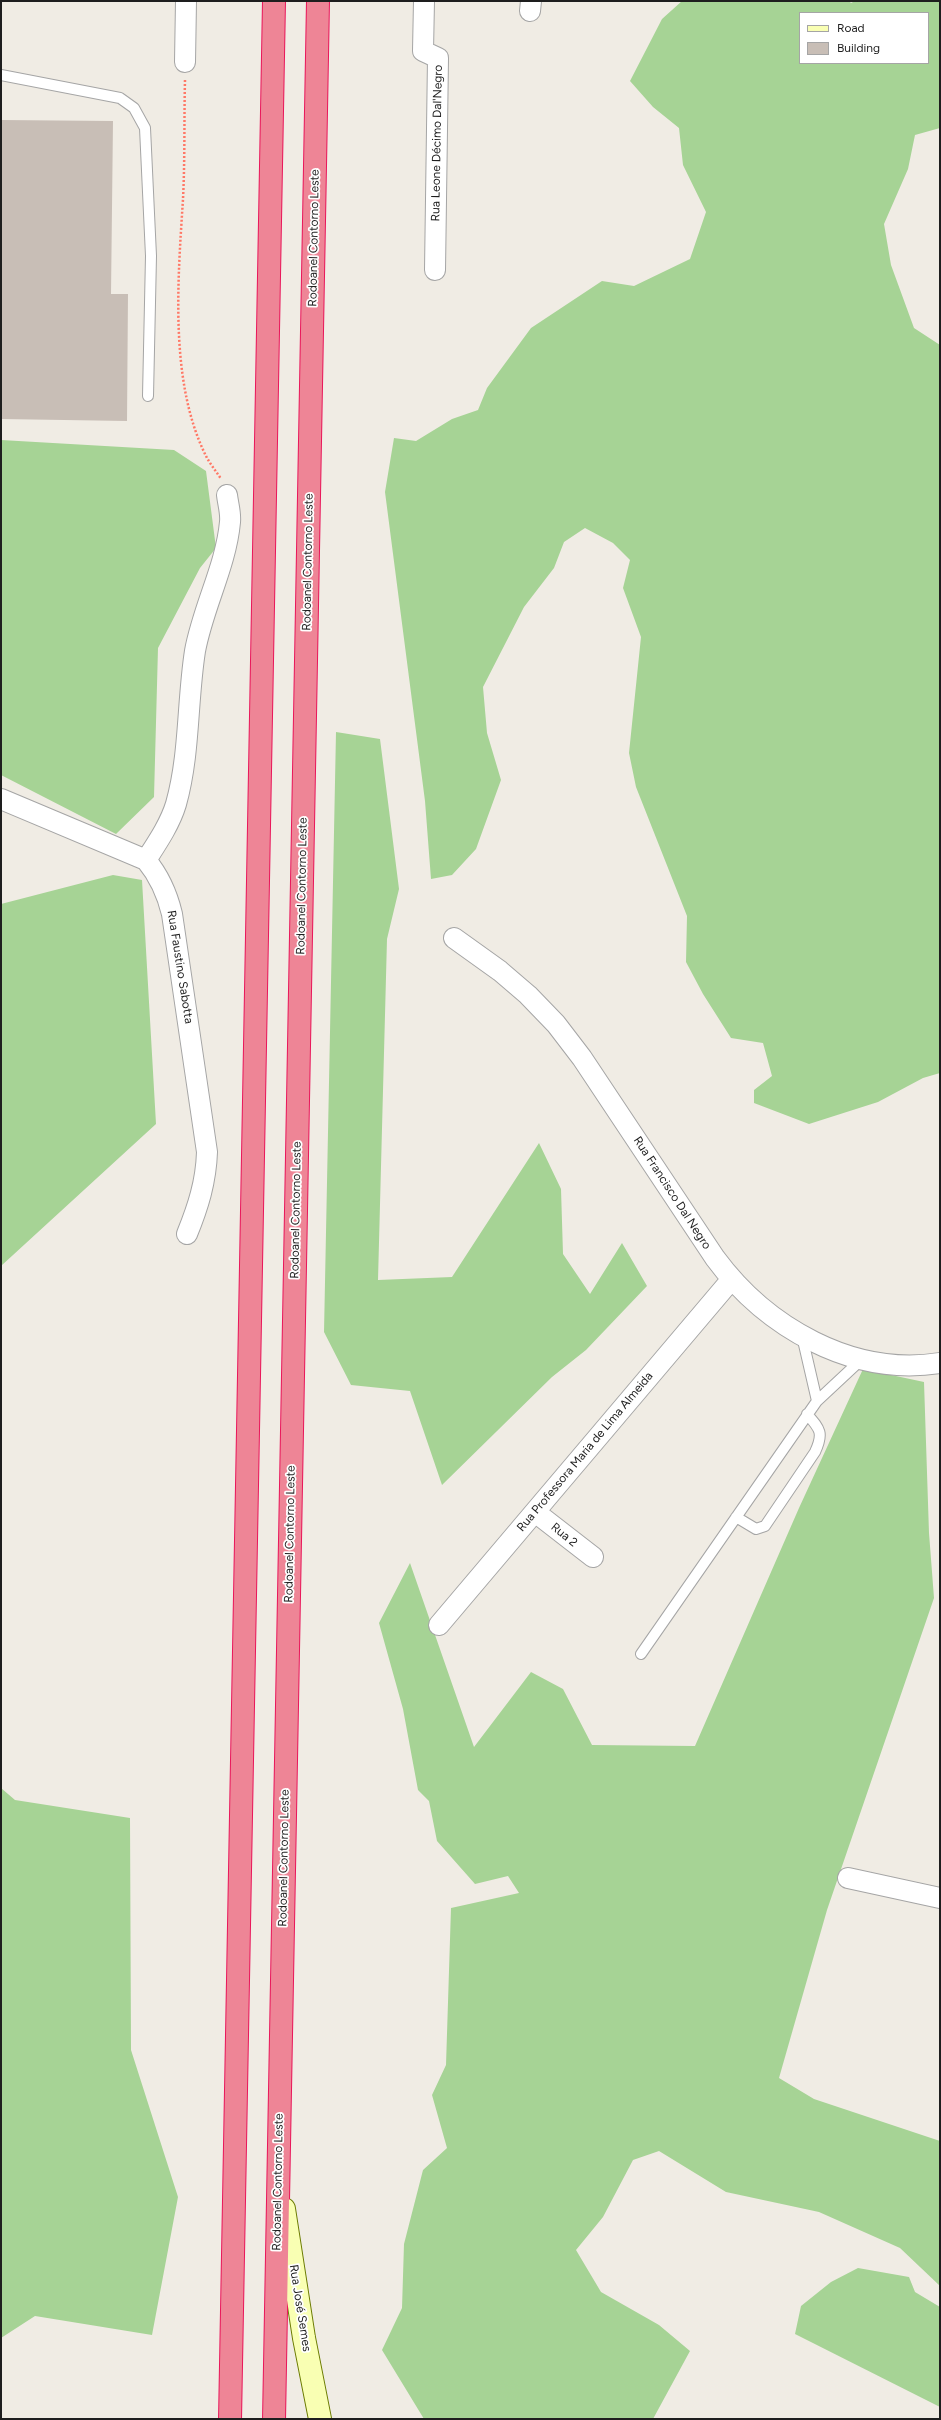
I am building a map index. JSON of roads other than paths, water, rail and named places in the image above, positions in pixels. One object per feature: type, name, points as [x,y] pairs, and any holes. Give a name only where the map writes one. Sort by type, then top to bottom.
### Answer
[{"type":"highway","points":[[230,2419],[274,1]]},
{"type":"highway","name":"Rodoanel Contorno Leste","points":[[274,2419],[318,1]]},
{"type":"main road","name":"Rua José Semes","points":[[278,2172],[304,2338],[320,2419]]},
{"type":"street","points":[[185,62],[186,1]]},
{"type":"street","name":"Rua Leone Décimo Dal'Negro","points":[[424,1],[423,50],[438,58],[435,270]]},
{"type":"street","points":[[146,860],[161,837],[175,805],[188,735],[197,645],[201,624],[227,544],[230,520],[227,495]]},
{"type":"street","name":"Rua Faustino Sabotta","points":[[1,800],[146,860],[159,876],[167,893],[172,914],[204,1118],[207,1152],[206,1175],[200,1200],[187,1234]]},
{"type":"street","name":"Rua Francisco Dal Negro","points":[[454,938],[500,971],[528,995],[556,1024],[582,1058],[731,1280],[768,1314],[827,1350],[862,1360],[897,1365],[940,1363]]},
{"type":"street","name":"Rua Professora Maria de Lima Almeida","points":[[439,1625],[731,1280]]},
{"type":"street","name":"Rua 2","points":[[535,1512],[593,1558]]},
{"type":"street","points":[[848,1878],[940,1898]]},
{"type":"lane","points":[[1,75],[120,98],[134,108],[145,128],[151,256],[148,396]]},
{"type":"lane","points":[[802,1335],[817,1401]]},
{"type":"lane","points":[[641,1654],[807,1414],[817,1401],[862,1360]]},
{"type":"lane","points":[[736,1517],[756,1529],[765,1526],[815,1452],[821,1439],[819,1428],[807,1414]]}]
